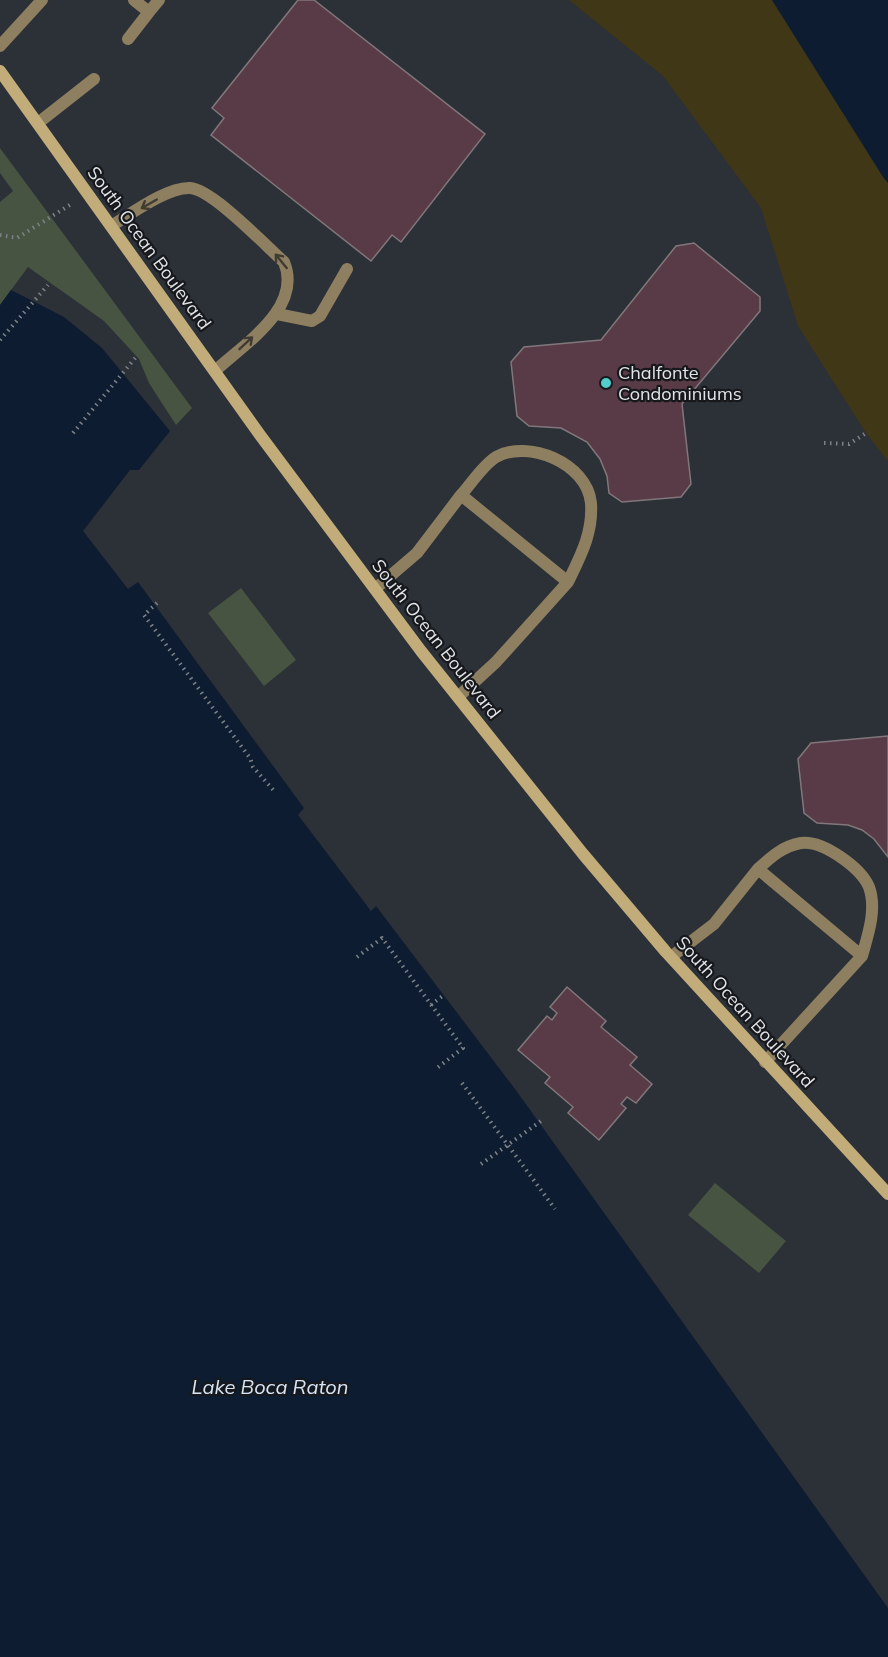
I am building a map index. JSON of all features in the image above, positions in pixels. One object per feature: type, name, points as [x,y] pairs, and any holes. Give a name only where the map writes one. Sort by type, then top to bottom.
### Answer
[{"type":"main road","name":"South Ocean Boulevard","points":[[0,71],[215,371],[375,589],[458,697],[671,957],[888,1194]]},
{"type":"lane","points":[[0,46],[42,0]]},
{"type":"lane","points":[[134,0],[149,12]]},
{"type":"lane","points":[[128,39],[159,0]]},
{"type":"lane","points":[[38,123],[94,79]]},
{"type":"lane","points":[[111,226],[167,193],[189,188],[206,194],[284,262],[290,275],[286,296],[277,314],[215,371]]},
{"type":"lane","points":[[277,314],[312,321],[320,316],[347,269]]},
{"type":"lane","points":[[375,589],[417,553],[461,495],[495,458],[526,449],[555,459],[579,476],[591,500],[590,537],[568,582],[496,662],[458,697]]},
{"type":"lane","points":[[461,495],[568,582]]},
{"type":"lane","points":[[671,957],[714,924],[758,869],[776,852],[803,843],[829,849],[851,864],[869,887],[872,923],[862,956],[765,1062]]},
{"type":"lane","points":[[758,869],[862,956]]},
{"type":"path","points":[[0,235],[16,238],[88,193]]},
{"type":"path","points":[[0,340],[48,285]]},
{"type":"path","points":[[73,433],[136,357]]},
{"type":"path","points":[[824,443],[849,444],[866,433]]},
{"type":"path","points":[[158,603],[144,615],[250,758],[253,767],[275,792]]},
{"type":"path","points":[[357,957],[382,938],[463,1048],[437,1068]]},
{"type":"path","points":[[431,1005],[445,994]]},
{"type":"path","points":[[462,1083],[555,1209]]},
{"type":"path","points":[[481,1164],[541,1121]]},
{"type":"green space","points":[[0,148],[192,408],[176,425],[149,383],[139,359],[104,321],[28,267],[0,305],[0,202],[13,191],[0,173]]},
{"type":"green space","points":[[241,588],[296,660],[264,686],[208,613]]},
{"type":"green space","points":[[715,1183],[786,1241],[759,1273],[688,1215]]},
{"type":"sand","points":[[569,0],[772,0],[888,183],[888,461],[866,433],[798,326],[761,208],[663,76]]},
{"type":"water","points":[[772,0],[888,0],[888,183],[883,177]]},
{"type":"water","name":"Lake Boca Raton","points":[[11,290],[64,317],[102,348],[170,431],[139,470],[130,470],[83,531],[128,589],[138,582],[304,808],[298,815],[371,911],[376,906],[515,1089],[888,1608],[888,1657],[0,1657],[0,305]]},
{"type":"building","points":[[298,0],[314,0],[485,134],[401,242],[392,235],[371,261],[211,135],[224,118],[212,108]]},
{"type":"building","name":"Chalfonte Condominiums","points":[[694,243],[760,297],[760,311],[682,404],[691,484],[681,497],[622,502],[609,493],[607,476],[600,459],[587,442],[561,428],[529,426],[517,416],[511,362],[524,347],[601,340],[676,246]]},
{"type":"building","points":[[888,736],[888,857],[874,839],[862,830],[848,825],[817,823],[804,813],[798,759],[811,743]]},
{"type":"building","points":[[567,987],[606,1021],[601,1027],[637,1057],[630,1065],[652,1084],[636,1103],[627,1097],[621,1104],[626,1108],[599,1140],[568,1113],[573,1107],[545,1083],[550,1077],[518,1050],[547,1016],[552,1020],[557,1013],[550,1007]]},
{"type":"place","name":"Chalfonte Condominiums","points":[[606,383]]}]
